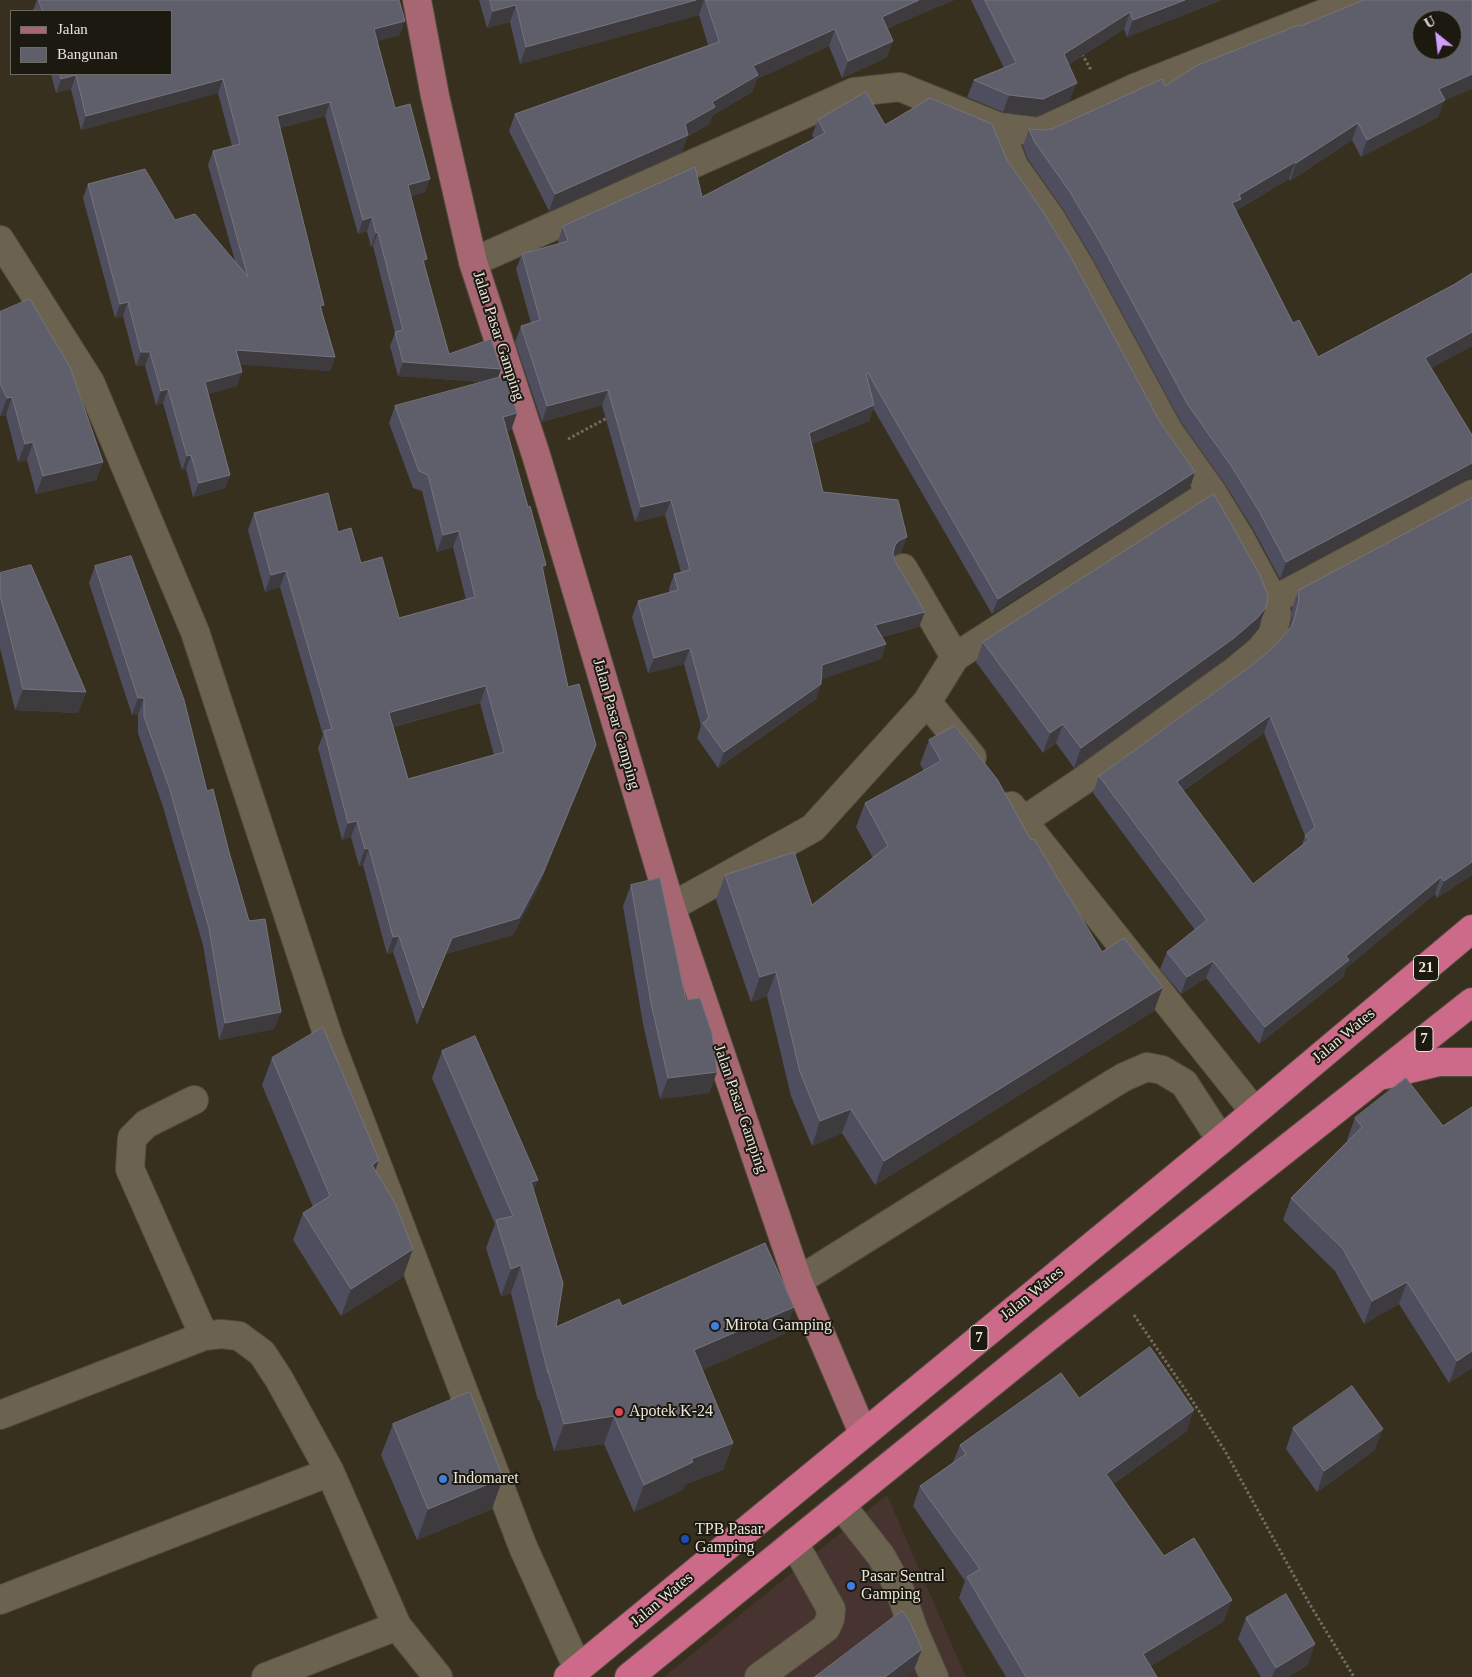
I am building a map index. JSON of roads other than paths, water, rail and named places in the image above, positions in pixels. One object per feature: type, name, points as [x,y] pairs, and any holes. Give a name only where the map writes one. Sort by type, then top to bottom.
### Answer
[{"type":"highway","name":"Jalan Wates","points":[[573,1673],[1221,1140],[1390,998],[1469,940]]},
{"type":"highway","name":"7","points":[[628,1677],[1047,1338],[1472,1002]]},
{"type":"highway","name":"7","points":[[1377,1077],[1439,1062],[1472,1062]]},
{"type":"main road","name":"Jalan Pasar Gamping","points":[[417,0],[435,96],[473,262],[536,455],[671,908],[798,1281],[864,1432]]},
{"type":"street","points":[[473,262],[854,92],[900,87],[999,127],[1039,132],[1137,87],[1347,2]]},
{"type":"street","points":[[999,127],[1014,166],[1050,218],[1081,269],[1168,430],[1212,492],[1240,536],[1267,588],[1276,614],[1273,634],[1260,650],[1229,675],[1081,782],[1023,821]]},
{"type":"street","points":[[0,240],[90,382],[195,632],[329,1039],[573,1673]]},
{"type":"street","points":[[671,908],[813,828],[927,702],[955,657],[1212,492]]},
{"type":"street","points":[[1272,601],[1472,494]]},
{"type":"street","points":[[902,568],[955,657]]},
{"type":"street","points":[[927,702],[1254,1111]]},
{"type":"street","points":[[798,1281],[1109,1086],[1147,1067],[1162,1070],[1184,1083],[1221,1140]]},
{"type":"street","points":[[194,1100],[146,1124],[132,1138],[130,1169],[204,1336]]},
{"type":"street","points":[[0,1415],[204,1336],[221,1334],[239,1336],[262,1353],[279,1379],[330,1472],[398,1626],[438,1677]]},
{"type":"street","points":[[0,1600],[330,1472]]},
{"type":"street","points":[[841,1505],[881,1556],[899,1588],[914,1631],[934,1677]]},
{"type":"street","points":[[759,1677],[826,1628],[830,1619],[831,1609],[794,1543]]},
{"type":"street","points":[[266,1677],[398,1626]]},
{"type":"place","name":"Mirota Gamping","points":[[715,1326]]},
{"type":"place","name":"Apotek K-24","points":[[619,1412]]},
{"type":"place","name":"Indomaret","points":[[443,1479]]},
{"type":"place","name":"TPB Pasar Gamping","points":[[685,1539]]},
{"type":"place","name":"Pasar Sentral Gamping","points":[[851,1586]]}]
